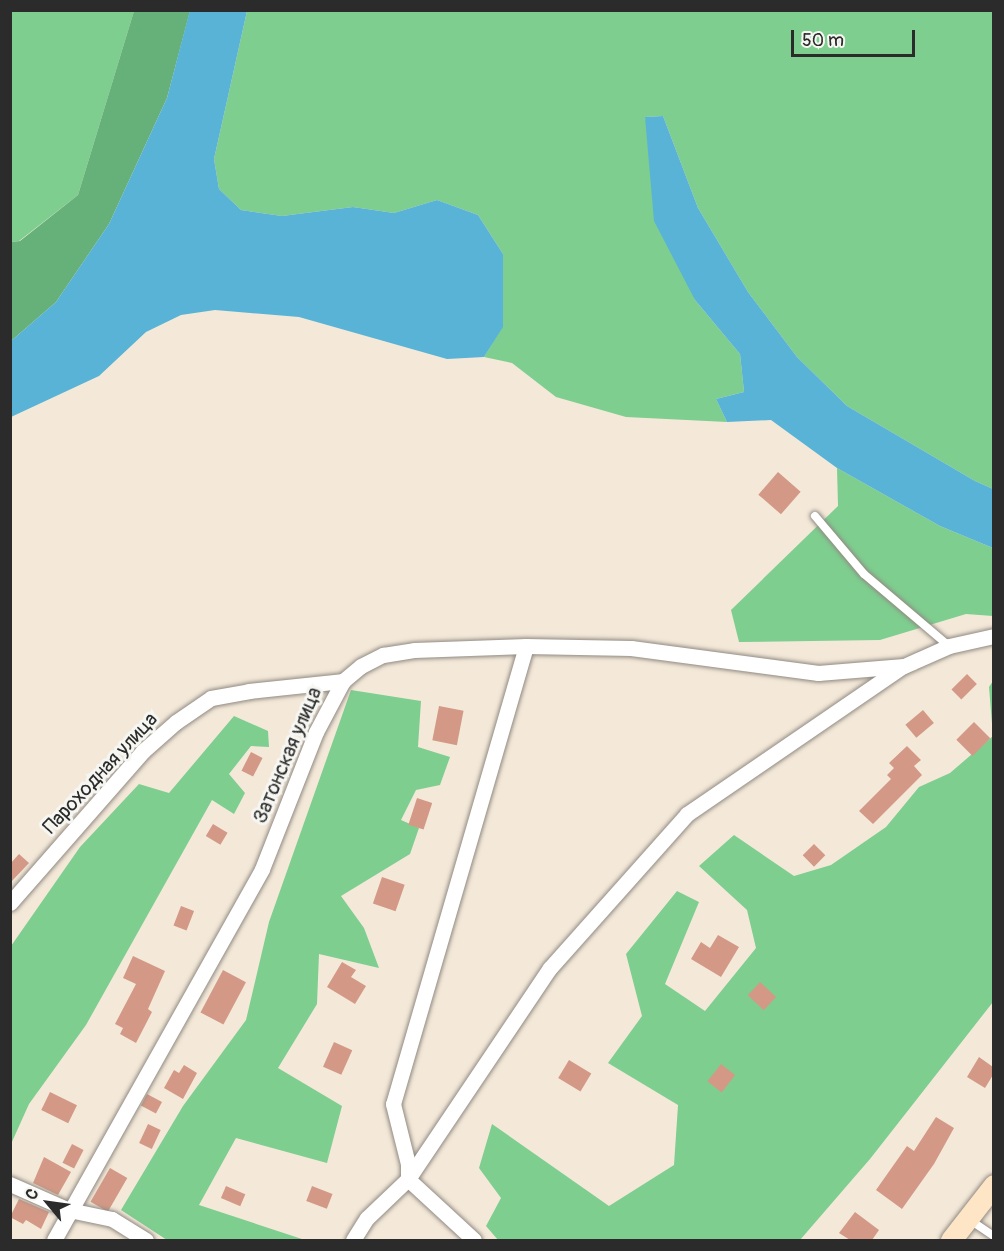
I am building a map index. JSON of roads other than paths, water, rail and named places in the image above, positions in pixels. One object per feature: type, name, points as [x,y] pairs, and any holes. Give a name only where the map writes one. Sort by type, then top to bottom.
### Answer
[{"type":"street","name":"Затонская улица","points":[[54,1240],[262,869],[316,732],[343,681],[361,666],[383,655],[424,649],[526,646],[631,648],[818,673],[904,666],[950,646],[993,636]]},
{"type":"street","points":[[474,1240],[408,1179],[408,1164],[393,1104],[526,646]]},
{"type":"street","points":[[353,1240],[367,1218],[408,1179],[550,968],[687,814],[904,666]]},
{"type":"street","name":"Пароходная улица","points":[[10,903],[143,751],[176,722],[211,698],[249,691],[343,681]]},
{"type":"street","points":[[10,1184],[69,1210],[112,1219],[146,1240]]},
{"type":"street","points":[[951,1240],[993,1185]]},
{"type":"lane","points":[[815,516],[864,574],[950,646]]},
{"type":"lane","points":[[968,1219],[993,1236]]},
{"type":"water","points":[[190,10],[247,11],[214,159],[219,189],[241,210],[282,216],[353,207],[394,213],[437,200],[478,215],[503,254],[503,327],[484,357],[447,359],[299,317],[215,310],[181,315],[146,332],[99,376],[11,417],[11,341],[56,302],[109,224],[167,98]]},
{"type":"water","points":[[663,116],[698,208],[748,292],[797,357],[847,406],[975,481],[993,489],[993,548],[940,526],[837,468],[771,420],[727,422],[716,399],[744,392],[740,354],[695,300],[654,221],[645,117]]}]
